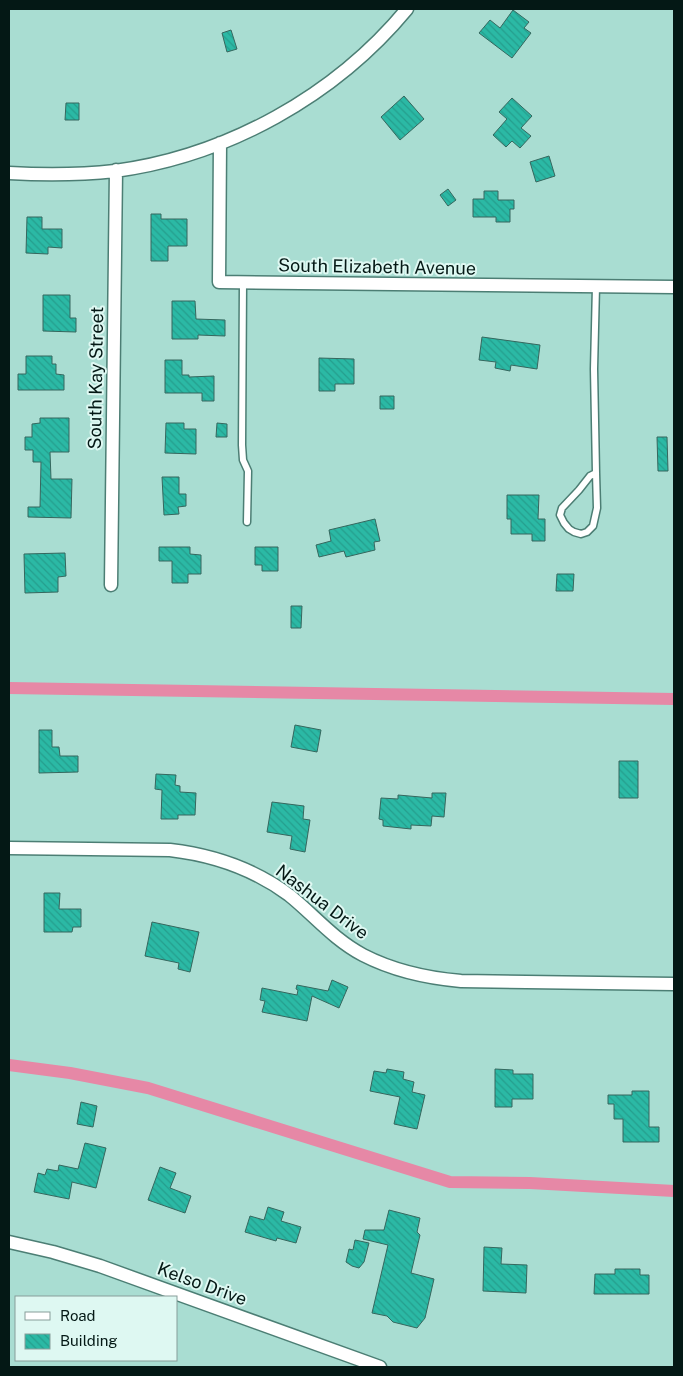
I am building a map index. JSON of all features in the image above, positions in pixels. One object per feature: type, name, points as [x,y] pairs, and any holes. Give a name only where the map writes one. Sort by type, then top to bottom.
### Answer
[{"type":"street","points":[[9,173],[42,175],[116,170],[182,156],[220,143],[262,124],[317,92],[373,46],[407,9]]},
{"type":"street","name":"South Elizabeth Avenue","points":[[220,143],[219,282],[674,287]]},
{"type":"street","name":"South Kay Street","points":[[111,586],[116,170]]},
{"type":"street","name":"Nashua Drive","points":[[9,848],[170,850],[216,858],[242,867],[267,880],[290,896],[325,928],[363,955],[388,966],[433,978],[461,981],[674,984]]},
{"type":"street","name":"Kelso Drive","points":[[9,1242],[53,1252],[100,1266],[380,1367]]},
{"type":"lane","points":[[243,283],[242,445],[243,460],[248,471],[247,522]]},
{"type":"lane","points":[[596,286],[594,369],[597,508],[593,526],[587,532],[581,534],[574,532],[564,523],[560,515],[562,508],[590,476],[596,473]]},
{"type":"building","points":[[513,10],[529,22],[524,28],[531,33],[512,58],[479,33],[490,20],[500,28]]},
{"type":"building","points":[[231,30],[237,49],[227,52],[222,33]]},
{"type":"building","points":[[404,96],[424,119],[400,140],[381,117]]},
{"type":"building","points":[[512,98],[532,116],[521,128],[531,136],[520,148],[512,141],[506,147],[493,135],[507,119],[499,112]]},
{"type":"building","points":[[66,103],[79,103],[79,120],[65,120]]},
{"type":"building","points":[[549,156],[555,176],[536,182],[530,162]]},
{"type":"building","points":[[448,189],[456,200],[448,206],[440,195]]},
{"type":"building","points":[[484,191],[498,191],[498,200],[514,200],[514,209],[510,209],[510,222],[496,222],[496,217],[473,217],[473,199],[484,199]]},
{"type":"building","points":[[151,214],[161,214],[161,219],[187,219],[187,246],[168,246],[168,261],[151,261]]},
{"type":"building","points":[[27,217],[42,217],[42,229],[62,229],[62,248],[48,247],[48,254],[26,253]]},
{"type":"building","points":[[43,295],[70,295],[70,318],[76,318],[76,332],[43,331]]},
{"type":"building","points":[[172,301],[195,301],[196,319],[225,320],[225,336],[198,335],[198,339],[172,339]]},
{"type":"building","points":[[482,337],[540,345],[537,369],[511,365],[510,371],[495,368],[496,362],[479,360]]},
{"type":"building","points":[[26,356],[52,356],[52,364],[56,364],[56,374],[64,375],[64,390],[18,390],[18,374],[26,374]]},
{"type":"building","points":[[319,358],[354,359],[354,384],[335,384],[335,391],[319,391]]},
{"type":"building","points":[[165,360],[182,360],[182,375],[189,375],[189,377],[214,376],[214,401],[202,401],[202,393],[165,393]]},
{"type":"building","points":[[380,396],[394,396],[394,409],[380,409]]},
{"type":"building","points":[[40,418],[69,418],[69,452],[50,452],[51,479],[72,479],[71,518],[28,517],[28,507],[40,507],[41,462],[33,462],[33,450],[25,450],[25,437],[32,437],[32,424],[40,423]]},
{"type":"building","points":[[166,423],[184,423],[184,429],[196,429],[196,454],[165,453]]},
{"type":"building","points":[[217,423],[227,424],[227,437],[216,437]]},
{"type":"building","points":[[657,437],[667,437],[668,471],[658,471]]},
{"type":"building","points":[[162,477],[179,477],[179,494],[186,494],[186,506],[178,507],[179,514],[164,515]]},
{"type":"building","points":[[507,495],[539,495],[538,519],[545,519],[545,541],[532,541],[532,534],[511,534],[511,519],[507,519]]},
{"type":"building","points":[[375,519],[380,541],[374,542],[375,550],[346,557],[344,551],[319,557],[316,545],[331,541],[329,530]]},
{"type":"building","points":[[159,547],[190,547],[190,554],[201,555],[201,574],[188,574],[188,583],[172,583],[172,561],[159,561]]},
{"type":"building","points":[[255,547],[278,547],[278,571],[262,571],[262,565],[255,565]]},
{"type":"building","points":[[65,553],[66,576],[58,577],[58,592],[25,593],[24,554]]},
{"type":"building","points":[[557,574],[574,574],[573,591],[556,591]]},
{"type":"building","points":[[291,606],[302,606],[301,628],[291,628]]},
{"type":"building","points":[[295,725],[321,730],[317,752],[291,747]]},
{"type":"building","points":[[39,730],[52,730],[52,747],[59,747],[60,756],[78,756],[78,772],[39,773]]},
{"type":"building","points":[[619,761],[638,761],[638,798],[619,798]]},
{"type":"building","points":[[156,774],[176,775],[175,785],[180,786],[180,792],[196,793],[195,815],[178,815],[178,819],[161,819],[162,790],[155,789]]},
{"type":"building","points":[[432,793],[446,793],[444,817],[432,816],[431,826],[411,825],[411,829],[383,826],[383,820],[379,819],[381,798],[398,799],[398,795],[432,798]]},
{"type":"building","points":[[272,802],[304,806],[303,819],[310,820],[305,852],[290,849],[292,836],[267,832]]},
{"type":"building","points":[[44,893],[60,893],[59,909],[81,909],[81,927],[73,927],[72,932],[44,932]]},
{"type":"building","points":[[152,922],[199,932],[190,972],[178,969],[179,963],[145,956]]},
{"type":"building","points":[[332,980],[348,987],[339,1008],[312,996],[307,1021],[262,1012],[265,1001],[260,1000],[262,988],[297,995],[297,985],[328,991]]},
{"type":"building","points":[[387,1069],[404,1072],[403,1079],[414,1082],[412,1092],[425,1095],[417,1129],[394,1124],[400,1097],[370,1091],[374,1071],[386,1073]]},
{"type":"building","points":[[495,1069],[513,1070],[513,1074],[533,1074],[533,1099],[512,1099],[512,1107],[495,1107]]},
{"type":"building","points":[[632,1091],[649,1091],[649,1127],[659,1127],[659,1142],[623,1142],[623,1119],[614,1119],[614,1104],[608,1104],[608,1095],[632,1095]]},
{"type":"building","points":[[81,1102],[97,1106],[93,1127],[77,1124]]},
{"type":"building","points":[[85,1143],[106,1148],[96,1188],[72,1182],[69,1199],[34,1192],[38,1173],[45,1175],[47,1169],[58,1171],[59,1165],[78,1169]]},
{"type":"building","points":[[160,1167],[176,1173],[170,1188],[191,1196],[185,1213],[148,1200]]},
{"type":"building","points":[[268,1207],[284,1212],[281,1221],[301,1227],[296,1243],[277,1238],[276,1241],[245,1232],[250,1216],[264,1220]]},
{"type":"building","points":[[389,1210],[420,1218],[417,1232],[420,1235],[411,1273],[434,1279],[425,1318],[417,1328],[393,1322],[387,1316],[372,1313],[388,1245],[363,1239],[365,1230],[384,1230]]},
{"type":"building","points":[[355,1240],[369,1243],[364,1262],[359,1268],[346,1262],[349,1249],[353,1250]]},
{"type":"building","points":[[484,1247],[502,1248],[501,1264],[527,1265],[526,1293],[483,1291]]},
{"type":"building","points":[[615,1269],[640,1269],[640,1275],[649,1275],[649,1294],[594,1294],[595,1274],[615,1274]]},
{"type":"waterway","points":[[9,688],[674,699]]},
{"type":"waterway","points":[[9,1065],[70,1073],[148,1088],[450,1182],[530,1183],[674,1191]]}]
